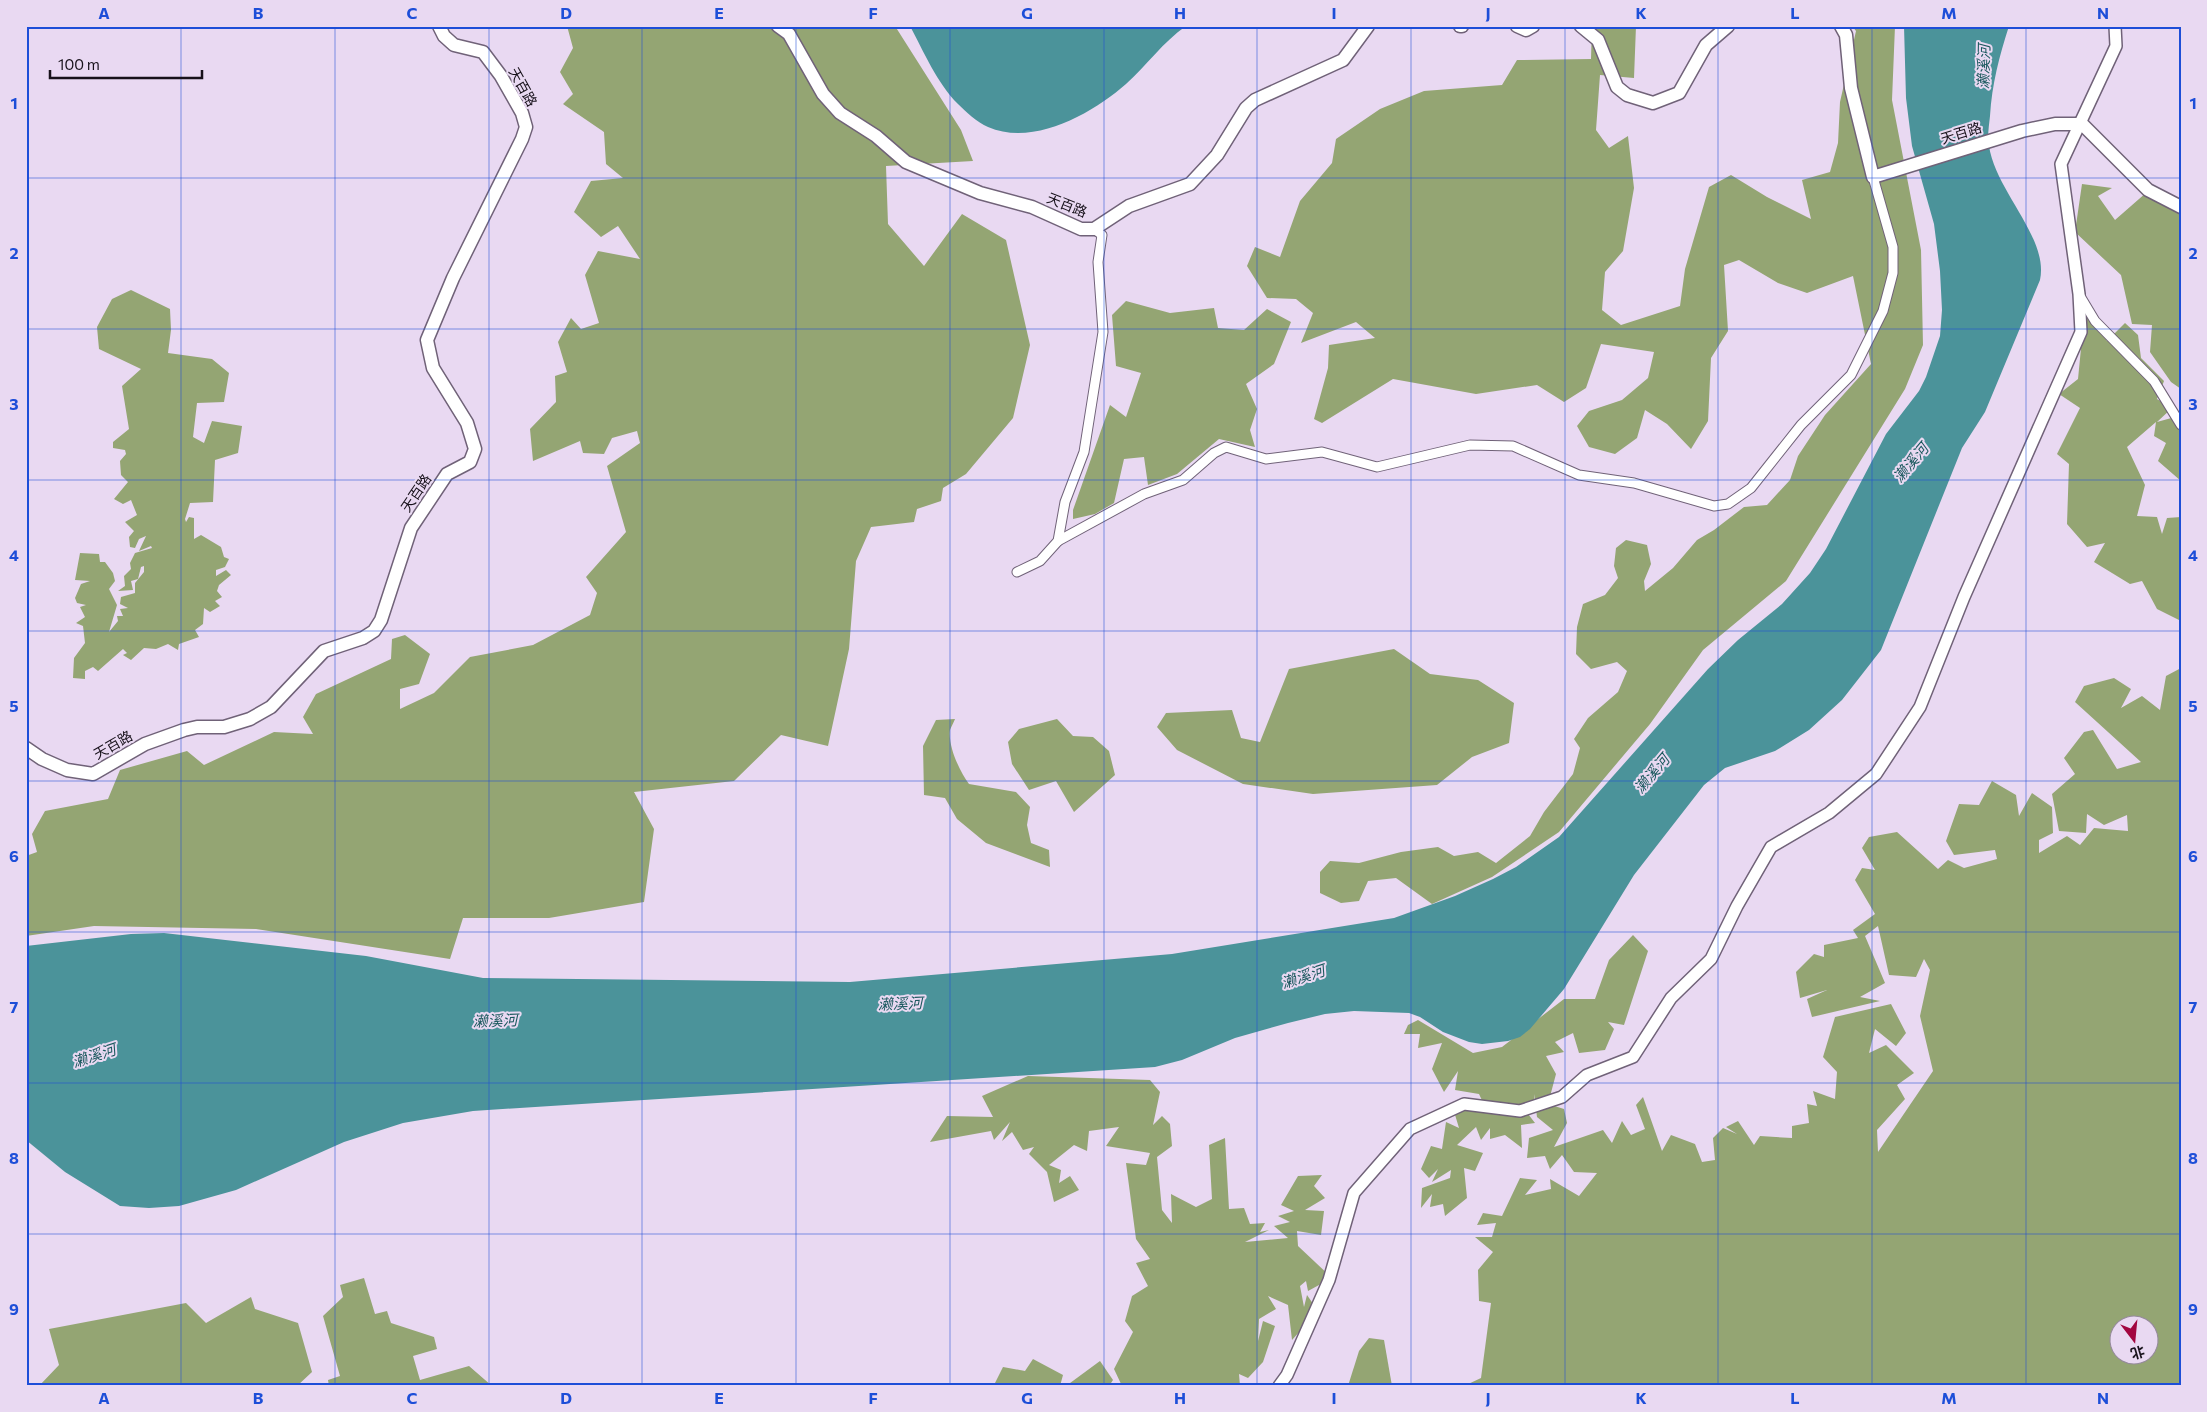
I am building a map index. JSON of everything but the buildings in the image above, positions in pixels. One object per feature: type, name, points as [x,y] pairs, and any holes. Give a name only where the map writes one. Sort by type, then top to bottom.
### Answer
[{"type":"main road","name":"天百路","points":[[26,748],[42,759],[67,770],[93,774],[145,744],[161,738],[197,727],[224,726],[250,719],[272,707],[324,651],[363,638],[374,631],[381,620],[411,528],[447,474],[470,462],[475,449],[467,423],[434,368],[427,340],[453,278],[522,139],[526,127],[522,113],[501,76],[482,52],[454,46],[444,36],[439,26]]},
{"type":"main road","name":"天百路","points":[[778,26],[789,34],[823,94],[840,113],[876,136],[906,162],[980,193],[1032,207],[1081,229],[1094,229],[1129,206],[1190,184],[1217,155],[1246,108],[1255,100],[1343,60],[1368,26]]},
{"type":"main road","points":[[1517,26],[1526,30],[1533,26]]},
{"type":"main road","points":[[1581,26],[1598,40],[1617,87],[1627,95],[1653,103],[1679,93],[1706,45],[1728,26]]},
{"type":"main road","points":[[1841,26],[1846,35],[1851,88],[1873,177]]},
{"type":"main road","name":"天百路","points":[[1873,177],[1906,165],[2022,131],[2055,124],[2082,124]]},
{"type":"main road","points":[[2082,124],[2148,190],[2181,208]]},
{"type":"street","points":[[1279,1386],[1287,1375],[1329,1280],[1354,1193],[1410,1129],[1464,1104],[1520,1111],[1562,1097],[1587,1075],[1633,1057],[1671,998],[1711,959],[1737,906],[1771,846],[1829,813],[1876,774],[1920,707],[1964,598],[2081,332],[2079,294],[2061,164],[2069,144],[2082,124],[2116,46],[2116,26]]},
{"type":"street","points":[[1016,572],[1040,561],[1058,541],[1144,494],[1183,480],[1214,453],[1226,447],[1266,459],[1322,452],[1377,467],[1470,445],[1513,446],[1579,475],[1634,482],[1714,506],[1728,504],[1751,488],[1801,425],[1851,375],[1883,311],[1893,273],[1893,246],[1873,177]]},
{"type":"street","points":[[1058,541],[1065,502],[1084,452],[1104,332],[1098,262],[1102,235],[1094,229]]},
{"type":"street","points":[[2079,294],[2095,321],[2154,381],[2181,425]]},
{"type":"shaded area","points":[[567,26],[895,26],[961,130],[973,161],[886,166],[888,224],[924,266],[962,214],[1006,240],[1030,345],[1013,418],[966,474],[943,488],[941,501],[917,509],[914,522],[871,527],[856,561],[849,649],[828,746],[781,735],[734,781],[634,792],[654,829],[644,902],[549,918],[463,918],[450,959],[256,929],[94,926],[26,936],[26,856],[37,852],[32,834],[45,811],[108,799],[120,770],[187,751],[204,765],[274,732],[313,734],[303,717],[316,694],[391,659],[392,639],[405,635],[430,654],[419,684],[400,689],[400,709],[434,693],[470,657],[533,645],[590,615],[597,593],[586,577],[626,532],[607,466],[640,443],[637,431],[612,438],[604,454],[583,453],[580,441],[533,461],[530,429],[556,402],[555,376],[567,372],[558,342],[571,318],[581,329],[599,323],[585,275],[598,251],[640,259],[618,226],[601,237],[574,212],[591,181],[623,178],[606,164],[604,132],[563,104],[573,94],[560,72],[573,48]]},
{"type":"shaded area","points":[[1592,26],[1636,26],[1634,78],[1600,75],[1596,130],[1609,148],[1628,136],[1634,188],[1623,251],[1605,272],[1602,310],[1621,325],[1680,306],[1685,269],[1709,187],[1731,175],[1767,197],[1811,219],[1802,180],[1830,172],[1838,143],[1840,102],[1856,31],[1852,26],[1895,26],[1892,100],[1921,250],[1923,345],[1905,389],[1786,581],[1703,650],[1650,724],[1559,832],[1492,877],[1432,904],[1396,878],[1368,881],[1359,901],[1341,903],[1320,893],[1320,872],[1330,861],[1359,863],[1401,852],[1438,847],[1454,856],[1478,852],[1496,863],[1530,836],[1544,812],[1573,774],[1580,748],[1574,739],[1588,718],[1618,692],[1627,671],[1617,662],[1591,669],[1576,654],[1577,627],[1583,604],[1605,595],[1618,578],[1614,566],[1616,548],[1626,540],[1647,545],[1651,564],[1644,581],[1645,591],[1673,568],[1697,540],[1714,530],[1744,507],[1767,505],[1790,480],[1798,456],[1825,415],[1871,364],[1853,276],[1807,293],[1778,283],[1739,260],[1724,265],[1728,331],[1711,358],[1708,421],[1691,449],[1667,424],[1645,410],[1637,438],[1615,454],[1589,447],[1577,426],[1589,411],[1622,400],[1648,378],[1654,352],[1601,344],[1586,388],[1564,402],[1537,385],[1476,394],[1393,379],[1322,423],[1314,419],[1328,368],[1329,345],[1375,338],[1356,322],[1301,343],[1313,313],[1296,299],[1267,298],[1247,266],[1255,247],[1280,257],[1300,201],[1332,163],[1336,139],[1380,109],[1424,91],[1502,85],[1517,60],[1591,59]]},
{"type":"shaded area","points":[[2082,184],[2112,188],[2098,196],[2115,220],[2147,192],[2181,215],[2181,389],[2171,382],[2150,352],[2152,325],[2132,324],[2121,275],[2075,232]]},
{"type":"shaded area","points":[[131,290],[170,309],[171,330],[168,353],[212,359],[229,373],[224,402],[197,403],[193,437],[204,443],[212,421],[242,426],[238,453],[215,460],[213,502],[190,503],[185,519],[186,522],[189,517],[194,518],[194,539],[201,535],[221,547],[224,557],[229,559],[225,567],[216,570],[216,576],[226,570],[231,575],[219,585],[217,591],[222,597],[215,601],[220,606],[210,612],[204,608],[203,624],[195,630],[199,637],[179,644],[178,650],[168,644],[156,649],[144,648],[131,660],[123,655],[127,653],[123,649],[98,671],[93,667],[85,671],[85,679],[73,678],[74,658],[85,643],[83,626],[76,623],[85,617],[80,607],[86,605],[77,603],[75,598],[81,584],[90,581],[75,580],[80,553],[99,554],[100,562],[105,562],[113,573],[115,581],[109,589],[117,605],[109,632],[118,621],[117,616],[123,616],[120,609],[128,608],[120,604],[121,597],[135,593],[135,583],[144,572],[144,566],[141,567],[138,579],[131,581],[133,590],[118,591],[125,586],[124,576],[131,569],[130,563],[135,553],[152,548],[151,546],[139,551],[146,536],[139,539],[135,548],[130,547],[129,537],[134,531],[125,522],[137,515],[131,500],[123,504],[114,499],[128,482],[121,475],[120,461],[126,454],[125,450],[113,448],[113,442],[129,429],[122,386],[141,369],[99,349],[97,327],[112,299]]},
{"type":"shaded area","points":[[1126,301],[1170,313],[1214,308],[1218,328],[1244,330],[1267,309],[1291,322],[1274,364],[1246,384],[1257,409],[1250,430],[1255,447],[1219,439],[1177,474],[1148,485],[1144,457],[1124,459],[1114,503],[1095,514],[1073,519],[1073,510],[1110,405],[1126,417],[1141,373],[1116,366],[1112,315]]},
{"type":"shaded area","points":[[2096,315],[2107,341],[2125,323],[2138,335],[2141,358],[2164,381],[2157,399],[2172,408],[2157,422],[2175,417],[2181,423],[2181,481],[2158,461],[2166,443],[2154,436],[2156,422],[2127,447],[2145,485],[2137,516],[2157,517],[2162,534],[2167,518],[2181,517],[2181,621],[2157,609],[2142,581],[2130,584],[2094,562],[2105,543],[2087,547],[2067,524],[2069,464],[2057,454],[2080,408],[2059,394],[2078,379],[2084,318]]},
{"type":"shaded area","points":[[1394,649],[1430,674],[1478,680],[1514,703],[1509,743],[1472,757],[1437,785],[1313,794],[1243,784],[1177,750],[1157,727],[1166,713],[1232,710],[1241,738],[1260,742],[1289,669]]},
{"type":"shaded area","points":[[2181,668],[2181,1386],[1464,1386],[1481,1378],[1491,1303],[1479,1301],[1478,1270],[1493,1252],[1475,1237],[1492,1237],[1496,1223],[1477,1225],[1483,1213],[1502,1216],[1520,1178],[1537,1180],[1525,1195],[1551,1189],[1550,1179],[1579,1196],[1597,1173],[1574,1172],[1562,1155],[1550,1169],[1545,1156],[1527,1158],[1529,1138],[1553,1130],[1537,1117],[1534,1094],[1534,1108],[1525,1110],[1535,1123],[1521,1125],[1522,1148],[1505,1135],[1490,1139],[1490,1128],[1481,1140],[1476,1127],[1457,1145],[1483,1153],[1475,1171],[1464,1168],[1467,1198],[1445,1216],[1443,1204],[1430,1207],[1432,1194],[1421,1208],[1422,1188],[1450,1178],[1451,1170],[1432,1182],[1438,1169],[1429,1178],[1421,1169],[1431,1146],[1442,1149],[1446,1122],[1459,1128],[1453,1108],[1488,1113],[1479,1094],[1455,1090],[1458,1071],[1444,1092],[1432,1069],[1442,1043],[1418,1048],[1420,1034],[1404,1034],[1408,1025],[1418,1020],[1473,1053],[1502,1047],[1564,999],[1595,999],[1609,960],[1633,935],[1648,951],[1624,1025],[1608,1022],[1614,1029],[1605,1050],[1579,1053],[1573,1033],[1555,1042],[1564,1052],[1546,1056],[1556,1074],[1548,1104],[1564,1109],[1567,1123],[1554,1147],[1603,1130],[1612,1143],[1622,1121],[1631,1135],[1645,1129],[1636,1105],[1643,1097],[1662,1151],[1671,1135],[1695,1144],[1702,1162],[1715,1160],[1713,1138],[1723,1128],[1737,1134],[1726,1127],[1738,1121],[1754,1145],[1760,1136],[1792,1138],[1792,1126],[1809,1123],[1807,1104],[1817,1106],[1813,1091],[1835,1099],[1837,1072],[1823,1057],[1835,1017],[1891,1004],[1906,1033],[1896,1046],[1875,1029],[1869,1053],[1886,1045],[1914,1073],[1897,1085],[1905,1099],[1877,1130],[1878,1152],[1933,1071],[1920,1016],[1930,970],[1924,959],[1916,977],[1889,975],[1878,926],[1865,936],[1885,983],[1860,997],[1880,1001],[1812,1017],[1807,999],[1827,990],[1800,998],[1796,972],[1814,954],[1824,957],[1824,945],[1858,938],[1853,930],[1875,914],[1855,880],[1862,868],[1875,870],[1862,848],[1869,837],[1897,832],[1938,869],[1948,860],[1964,868],[1997,859],[1995,850],[1954,855],[1946,841],[1959,804],[1979,805],[1992,781],[2016,795],[2019,816],[2032,793],[2052,807],[2053,833],[2039,840],[2039,853],[2067,836],[2080,845],[2094,828],[2128,831],[2127,815],[2104,825],[2087,814],[2086,833],[2059,831],[2052,794],[2075,774],[2064,758],[2084,732],[2093,730],[2117,769],[2141,762],[2075,702],[2084,686],[2114,678],[2131,689],[2121,708],[2142,696],[2160,710],[2166,676]]},
{"type":"shaded area","points":[[955,719],[950,730],[951,744],[955,759],[969,784],[1016,792],[1030,807],[1027,825],[1031,843],[1049,850],[1050,867],[986,843],[957,819],[945,798],[924,795],[923,746],[936,720]]},
{"type":"shaded area","points":[[1057,719],[1073,736],[1093,737],[1109,751],[1115,775],[1074,812],[1056,781],[1029,790],[1012,764],[1008,742],[1019,729]]},
{"type":"shaded area","points":[[1028,1076],[1150,1080],[1160,1092],[1153,1125],[1162,1116],[1170,1124],[1172,1146],[1157,1157],[1162,1210],[1172,1223],[1171,1194],[1196,1207],[1212,1199],[1209,1145],[1225,1138],[1229,1209],[1244,1208],[1250,1224],[1265,1223],[1260,1232],[1269,1230],[1245,1242],[1288,1238],[1274,1226],[1290,1222],[1278,1216],[1294,1211],[1281,1205],[1298,1176],[1322,1175],[1314,1186],[1325,1198],[1305,1210],[1324,1211],[1321,1235],[1297,1231],[1298,1246],[1332,1278],[1308,1291],[1306,1281],[1300,1286],[1304,1307],[1307,1295],[1318,1311],[1292,1340],[1288,1305],[1268,1296],[1276,1309],[1259,1319],[1258,1341],[1263,1321],[1275,1326],[1263,1362],[1248,1378],[1239,1374],[1240,1386],[1122,1386],[1114,1369],[1133,1332],[1125,1321],[1132,1296],[1148,1286],[1136,1263],[1150,1259],[1136,1239],[1126,1163],[1146,1165],[1150,1153],[1106,1146],[1119,1127],[1089,1131],[1087,1151],[1074,1145],[1049,1165],[1061,1170],[1059,1183],[1070,1176],[1079,1190],[1054,1202],[1047,1172],[1029,1154],[1034,1147],[1023,1150],[1012,1132],[1002,1141],[1010,1122],[994,1140],[991,1131],[930,1142],[947,1116],[993,1117],[982,1096]]},
{"type":"shaded area","points":[[364,1278],[375,1314],[387,1311],[391,1323],[434,1337],[437,1349],[413,1356],[420,1380],[469,1366],[492,1386],[329,1386],[328,1380],[340,1376],[323,1316],[343,1297],[340,1285]]},
{"type":"shaded area","points":[[251,1297],[255,1309],[298,1323],[312,1372],[297,1386],[39,1386],[59,1365],[49,1329],[186,1303],[206,1323]]},
{"type":"shaded area","points":[[1369,1338],[1384,1340],[1392,1386],[1348,1386],[1359,1351]]},
{"type":"shaded area","points":[[1033,1359],[1063,1375],[1060,1386],[998,1386],[995,1383],[1003,1367],[1025,1371]]},
{"type":"shaded area","points":[[1100,1361],[1113,1380],[1109,1386],[1066,1386]]},
{"type":"water","points":[[910,26],[1186,26],[1170,39],[1134,77],[1097,106],[1062,124],[1024,133],[1006,132],[988,127],[976,120],[950,96],[937,77]]},
{"type":"water","name":"濑溪河","points":[[1904,26],[2009,26],[1994,82],[1988,143],[2001,180],[2030,231],[2037,248],[2041,264],[2040,280],[1985,412],[1962,448],[1881,650],[1842,700],[1809,730],[1775,751],[1725,768],[1704,785],[1634,875],[1564,989],[1530,1029],[1520,1037],[1508,1041],[1482,1044],[1469,1042],[1443,1032],[1420,1017],[1409,1013],[1354,1011],[1325,1014],[1288,1023],[1235,1038],[1182,1060],[1155,1067],[473,1111],[403,1123],[344,1142],[236,1190],[179,1206],[149,1208],[120,1206],[65,1172],[26,1140],[26,946],[131,934],[164,933],[366,956],[483,978],[850,982],[1172,954],[1394,918],[1455,896],[1516,867],[1559,837],[1708,669],[1738,640],[1782,604],[1810,573],[1826,549],[1886,434],[1919,391],[1926,377],[1940,336],[1942,310],[1940,271],[1934,224],[1912,146],[1906,98]]}]
